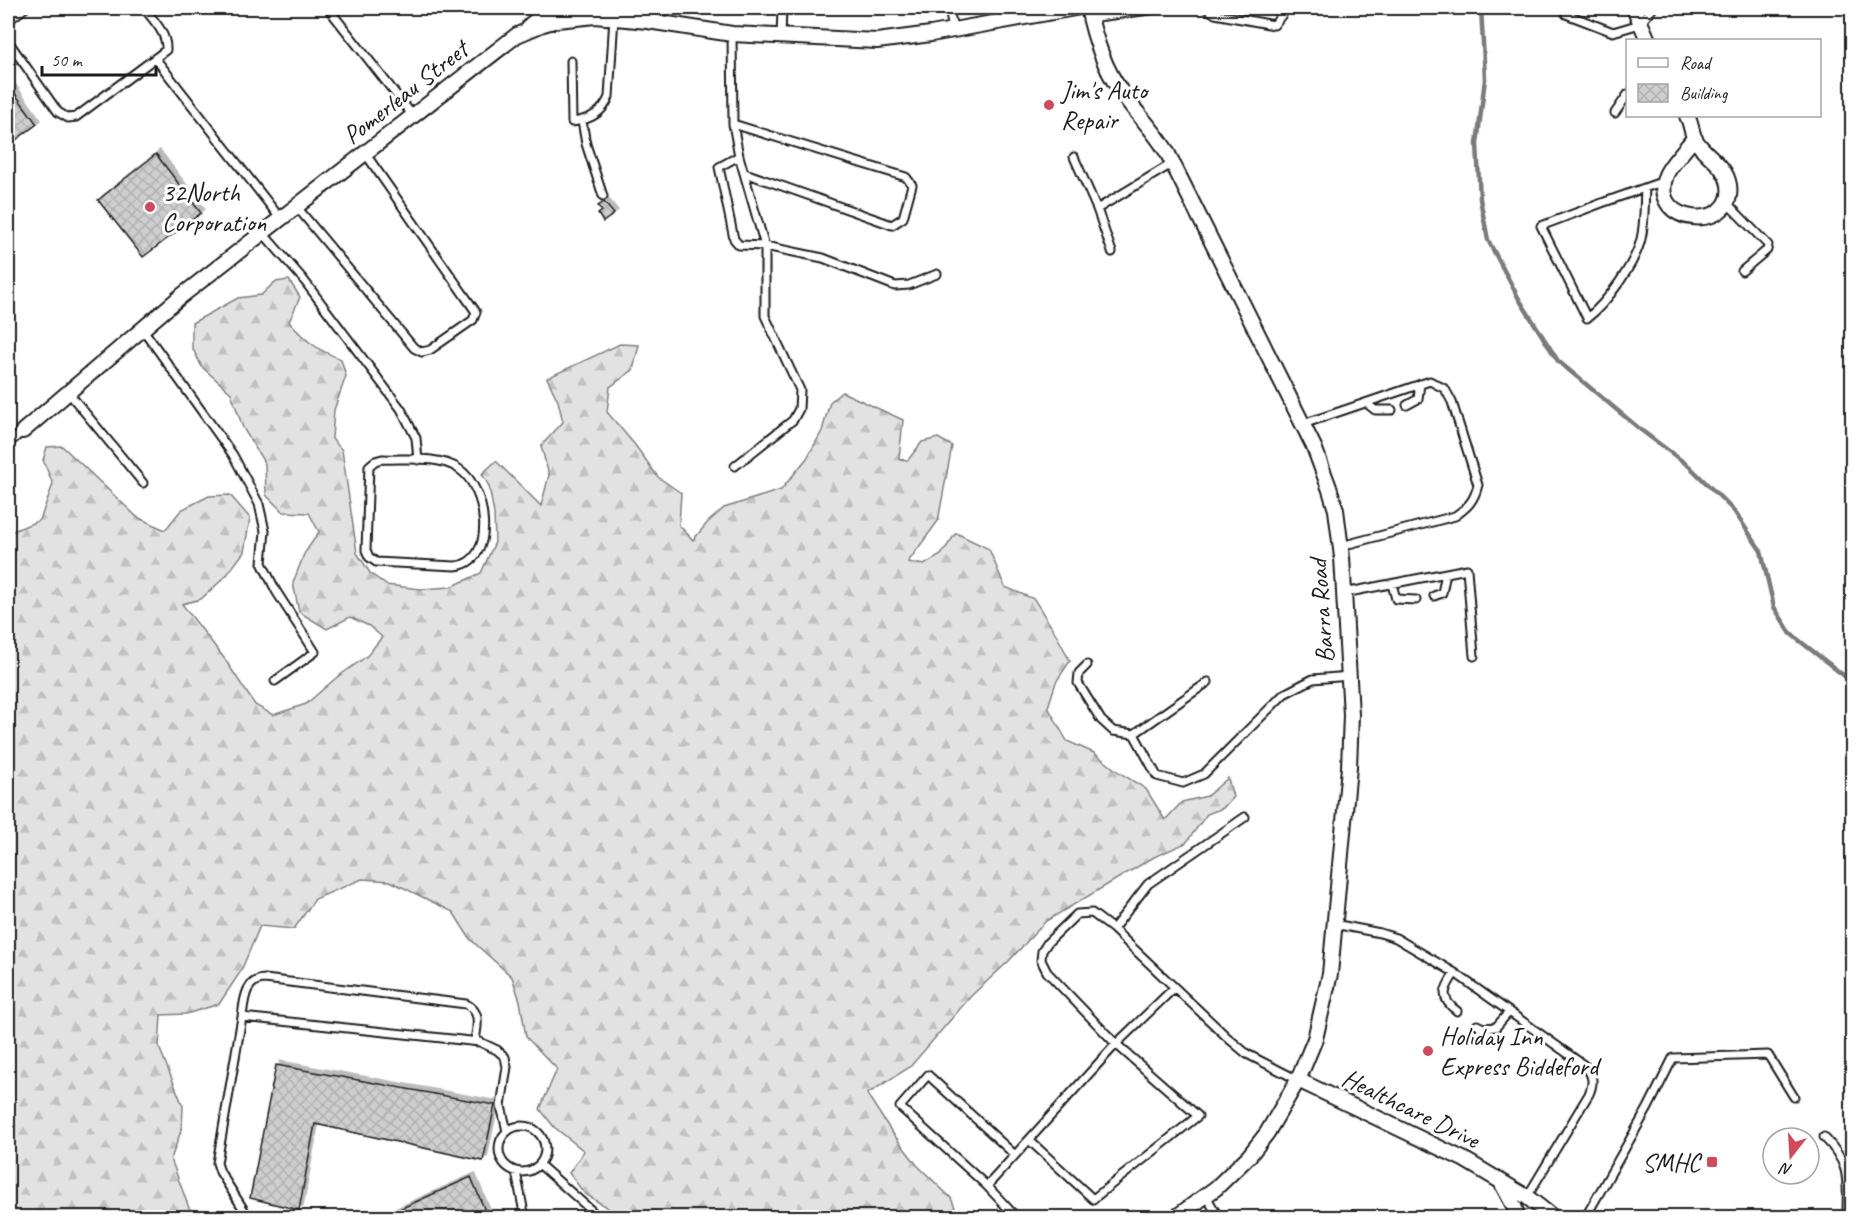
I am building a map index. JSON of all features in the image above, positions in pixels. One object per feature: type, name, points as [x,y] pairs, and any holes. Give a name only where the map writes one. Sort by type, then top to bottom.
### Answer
[{"type":"street","points":[[517,35],[552,8]]},
{"type":"street","name":"Pomerleau Street","points":[[23,430],[142,328],[262,232],[517,35],[543,24],[568,17],[614,12],[732,34],[877,41],[1075,8]]},
{"type":"street","points":[[1634,8],[1648,39]]},
{"type":"street","name":"Barra Road","points":[[1089,13],[1103,59],[1113,80],[1126,99],[1155,132],[1173,163],[1303,424],[1330,490],[1336,510],[1341,546],[1350,676],[1350,747],[1330,974],[1323,1010],[1315,1039],[1298,1080],[1267,1133],[1249,1156],[1206,1196],[1175,1218]]},
{"type":"street","points":[[1688,117],[1692,125],[1694,138],[1724,172],[1729,186],[1726,202],[1712,215],[1699,218],[1686,217],[1675,210],[1667,200],[1664,181],[1671,166],[1694,138]]},
{"type":"street","name":"Healthcare Drive","points":[[1298,1080],[1465,1160],[1527,1197],[1554,1218]]},
{"type":"street","points":[[1501,1182],[1518,1218]]},
{"type":"lane","points":[[8,21],[25,8]]},
{"type":"lane","points":[[8,41],[58,112],[68,118],[75,117],[166,50],[162,31],[144,8]]},
{"type":"lane","points":[[328,8],[413,116]]},
{"type":"lane","points":[[781,37],[782,8]]},
{"type":"lane","points":[[949,8],[953,30]]},
{"type":"lane","points":[[1089,13],[1165,8]]},
{"type":"lane","points":[[1206,8],[1215,14],[1274,25],[1287,8]]},
{"type":"lane","points":[[1566,14],[1613,32],[1640,24],[1653,8]]},
{"type":"lane","points":[[571,61],[572,122],[594,116],[606,105],[609,97],[614,12]]},
{"type":"lane","points":[[732,34],[733,124],[739,156],[765,246],[765,316],[800,390],[799,409],[793,420],[735,466]]},
{"type":"lane","points":[[155,58],[280,218]]},
{"type":"lane","points":[[1615,113],[1626,97]]},
{"type":"lane","points":[[582,121],[586,144],[603,196]]},
{"type":"lane","points":[[733,124],[906,177],[912,185],[903,218],[892,225],[745,172]]},
{"type":"lane","points":[[296,206],[414,348],[422,352],[430,350],[473,320],[476,312],[365,153]]},
{"type":"lane","points":[[739,156],[719,167],[734,239],[739,244],[765,246],[823,258],[895,286],[909,285],[937,274]]},
{"type":"lane","points":[[1074,158],[1097,210],[1112,252]]},
{"type":"lane","points":[[1097,210],[1173,163]]},
{"type":"lane","points":[[1645,188],[1641,239],[1637,251],[1598,310],[1587,318],[1541,226],[1664,181]]},
{"type":"lane","points":[[1726,202],[1767,245],[1767,250],[1742,271]]},
{"type":"lane","points":[[262,232],[303,279],[401,409],[416,438],[418,460]]},
{"type":"lane","points":[[142,328],[233,455],[259,504],[265,531],[262,563],[276,591],[315,652],[275,681]]},
{"type":"lane","points":[[1303,424],[1430,381],[1444,389],[1452,402],[1478,485],[1475,499],[1455,516],[1341,546]]},
{"type":"lane","points":[[1407,405],[1418,399],[1420,384]]},
{"type":"lane","points":[[68,392],[143,483]]},
{"type":"lane","points":[[1366,403],[1375,410],[1392,410]]},
{"type":"lane","points":[[8,444],[23,430]]},
{"type":"lane","points":[[382,459],[418,460],[440,461],[457,467],[467,474],[475,486],[483,507],[481,545],[473,559],[465,566],[376,562],[369,557],[366,550],[369,466],[382,459]]},
{"type":"lane","points":[[1344,593],[1467,569],[1474,656]]},
{"type":"lane","points":[[1434,597],[1442,593],[1446,573]]},
{"type":"lane","points":[[1392,584],[1396,599],[1416,600]]},
{"type":"lane","points":[[1087,665],[1079,673],[1078,683],[1101,720],[1113,731],[1134,734],[1208,682]]},
{"type":"lane","points":[[1134,734],[1157,776],[1183,783],[1204,774],[1284,694],[1313,679],[1350,676]]},
{"type":"lane","points":[[1113,928],[1148,884],[1245,817]]},
{"type":"lane","points":[[1029,1140],[1093,1199],[1198,1116],[1116,1044],[1047,972],[1041,960],[1042,951],[1048,942],[1077,914],[1092,913],[1113,928],[1174,988],[1247,1054],[1298,1080]]},
{"type":"lane","points":[[1334,924],[1388,934],[1455,973],[1585,1066],[1590,1072],[1593,1080],[1589,1094],[1527,1197]]},
{"type":"lane","points":[[1455,973],[1446,986],[1445,993],[1448,1005],[1456,1011]]},
{"type":"lane","points":[[249,1218],[220,1172],[217,1163],[245,994],[254,982],[265,978],[466,1004],[476,1011],[478,1016],[475,1041]]},
{"type":"lane","points":[[987,1186],[1116,1044],[1174,988]]},
{"type":"lane","points":[[1478,1025],[1483,1028],[1496,1026],[1509,1012]]},
{"type":"lane","points":[[242,1017],[475,1041],[497,1050],[505,1057],[507,1067],[501,1106],[507,1131]]},
{"type":"lane","points":[[1585,1218],[1648,1108],[1673,1058],[1768,1055],[1794,1097]]},
{"type":"lane","points":[[1015,1155],[928,1075],[900,1107],[987,1186],[1017,1218]]},
{"type":"lane","points":[[519,1126],[527,1126],[540,1134],[546,1149],[540,1165],[527,1173],[516,1172],[506,1167],[499,1154],[501,1139],[507,1131],[519,1126]]},
{"type":"lane","points":[[1824,1137],[1839,1153],[1846,1173],[1847,1218]]},
{"type":"lane","points":[[540,1165],[600,1218]]},
{"type":"lane","points":[[516,1172],[525,1218]]},
{"type":"lane","points":[[1206,1196],[1219,1218]]},
{"type":"green space","points":[[289,280],[300,297],[289,322],[312,344],[341,359],[346,376],[334,410],[332,439],[342,450],[357,553],[370,573],[386,585],[421,589],[451,587],[481,573],[495,542],[494,514],[489,486],[482,474],[496,461],[541,506],[549,475],[541,446],[563,422],[558,401],[547,378],[620,344],[639,345],[633,370],[610,387],[607,412],[658,477],[681,493],[679,525],[693,540],[724,508],[781,490],[807,458],[822,431],[830,402],[842,392],[903,420],[899,459],[908,460],[922,442],[938,438],[952,446],[938,521],[908,562],[924,565],[941,555],[956,533],[989,549],[1005,587],[1034,599],[1070,661],[1056,682],[1048,707],[1067,741],[1094,753],[1146,789],[1165,820],[1182,802],[1207,796],[1228,778],[1233,797],[1223,808],[1207,814],[1186,843],[1154,857],[1046,921],[1009,961],[971,996],[910,1067],[867,1094],[917,1165],[951,1198],[959,1217],[626,1218],[609,1209],[584,1193],[569,1173],[584,1151],[554,1127],[540,1109],[557,1069],[526,1037],[520,1001],[512,977],[470,939],[453,912],[390,881],[362,879],[315,899],[294,929],[260,926],[241,971],[219,1004],[186,1014],[161,1015],[159,1047],[183,1106],[182,1128],[171,1159],[189,1208],[196,1217],[8,1217],[8,533],[40,520],[53,484],[43,460],[47,447],[62,446],[137,517],[165,530],[181,510],[209,496],[230,495],[250,518],[244,552],[226,576],[201,599],[182,604],[224,658],[255,705],[273,715],[306,704],[336,678],[367,656],[382,637],[369,626],[350,617],[327,629],[299,612],[293,583],[304,554],[319,532],[309,513],[283,512],[266,495],[265,464],[243,428],[231,393],[202,367],[192,347],[192,323],[238,298],[261,295],[275,282]]},
{"type":"building","points":[[8,84],[37,124],[8,146]]},
{"type":"building","name":"32North Corporation","points":[[156,154],[201,213],[143,257],[98,200]]},
{"type":"building","points":[[604,202],[614,214],[603,222],[598,214],[602,211],[598,206]]},
{"type":"building","points":[[276,1065],[495,1105],[483,1161],[315,1124],[299,1210],[250,1198]]},
{"type":"building","points":[[471,1177],[488,1218],[381,1218],[402,1208]]},
{"type":"waterway","points":[[1481,8],[1485,79],[1477,144],[1480,199],[1488,240],[1519,299],[1558,361],[1641,430],[1690,467],[1734,511],[1761,551],[1774,607],[1791,634],[1852,682]]},
{"type":"place","name":"Jim's Auto Repair","points":[[1049,105]]},
{"type":"place","name":"32North Corporation","points":[[150,207]]},
{"type":"place","name":"Holiday Inn Express Biddeford","points":[[1428,1051]]},
{"type":"place","name":"SMHC","points":[[1712,1162]]}]
